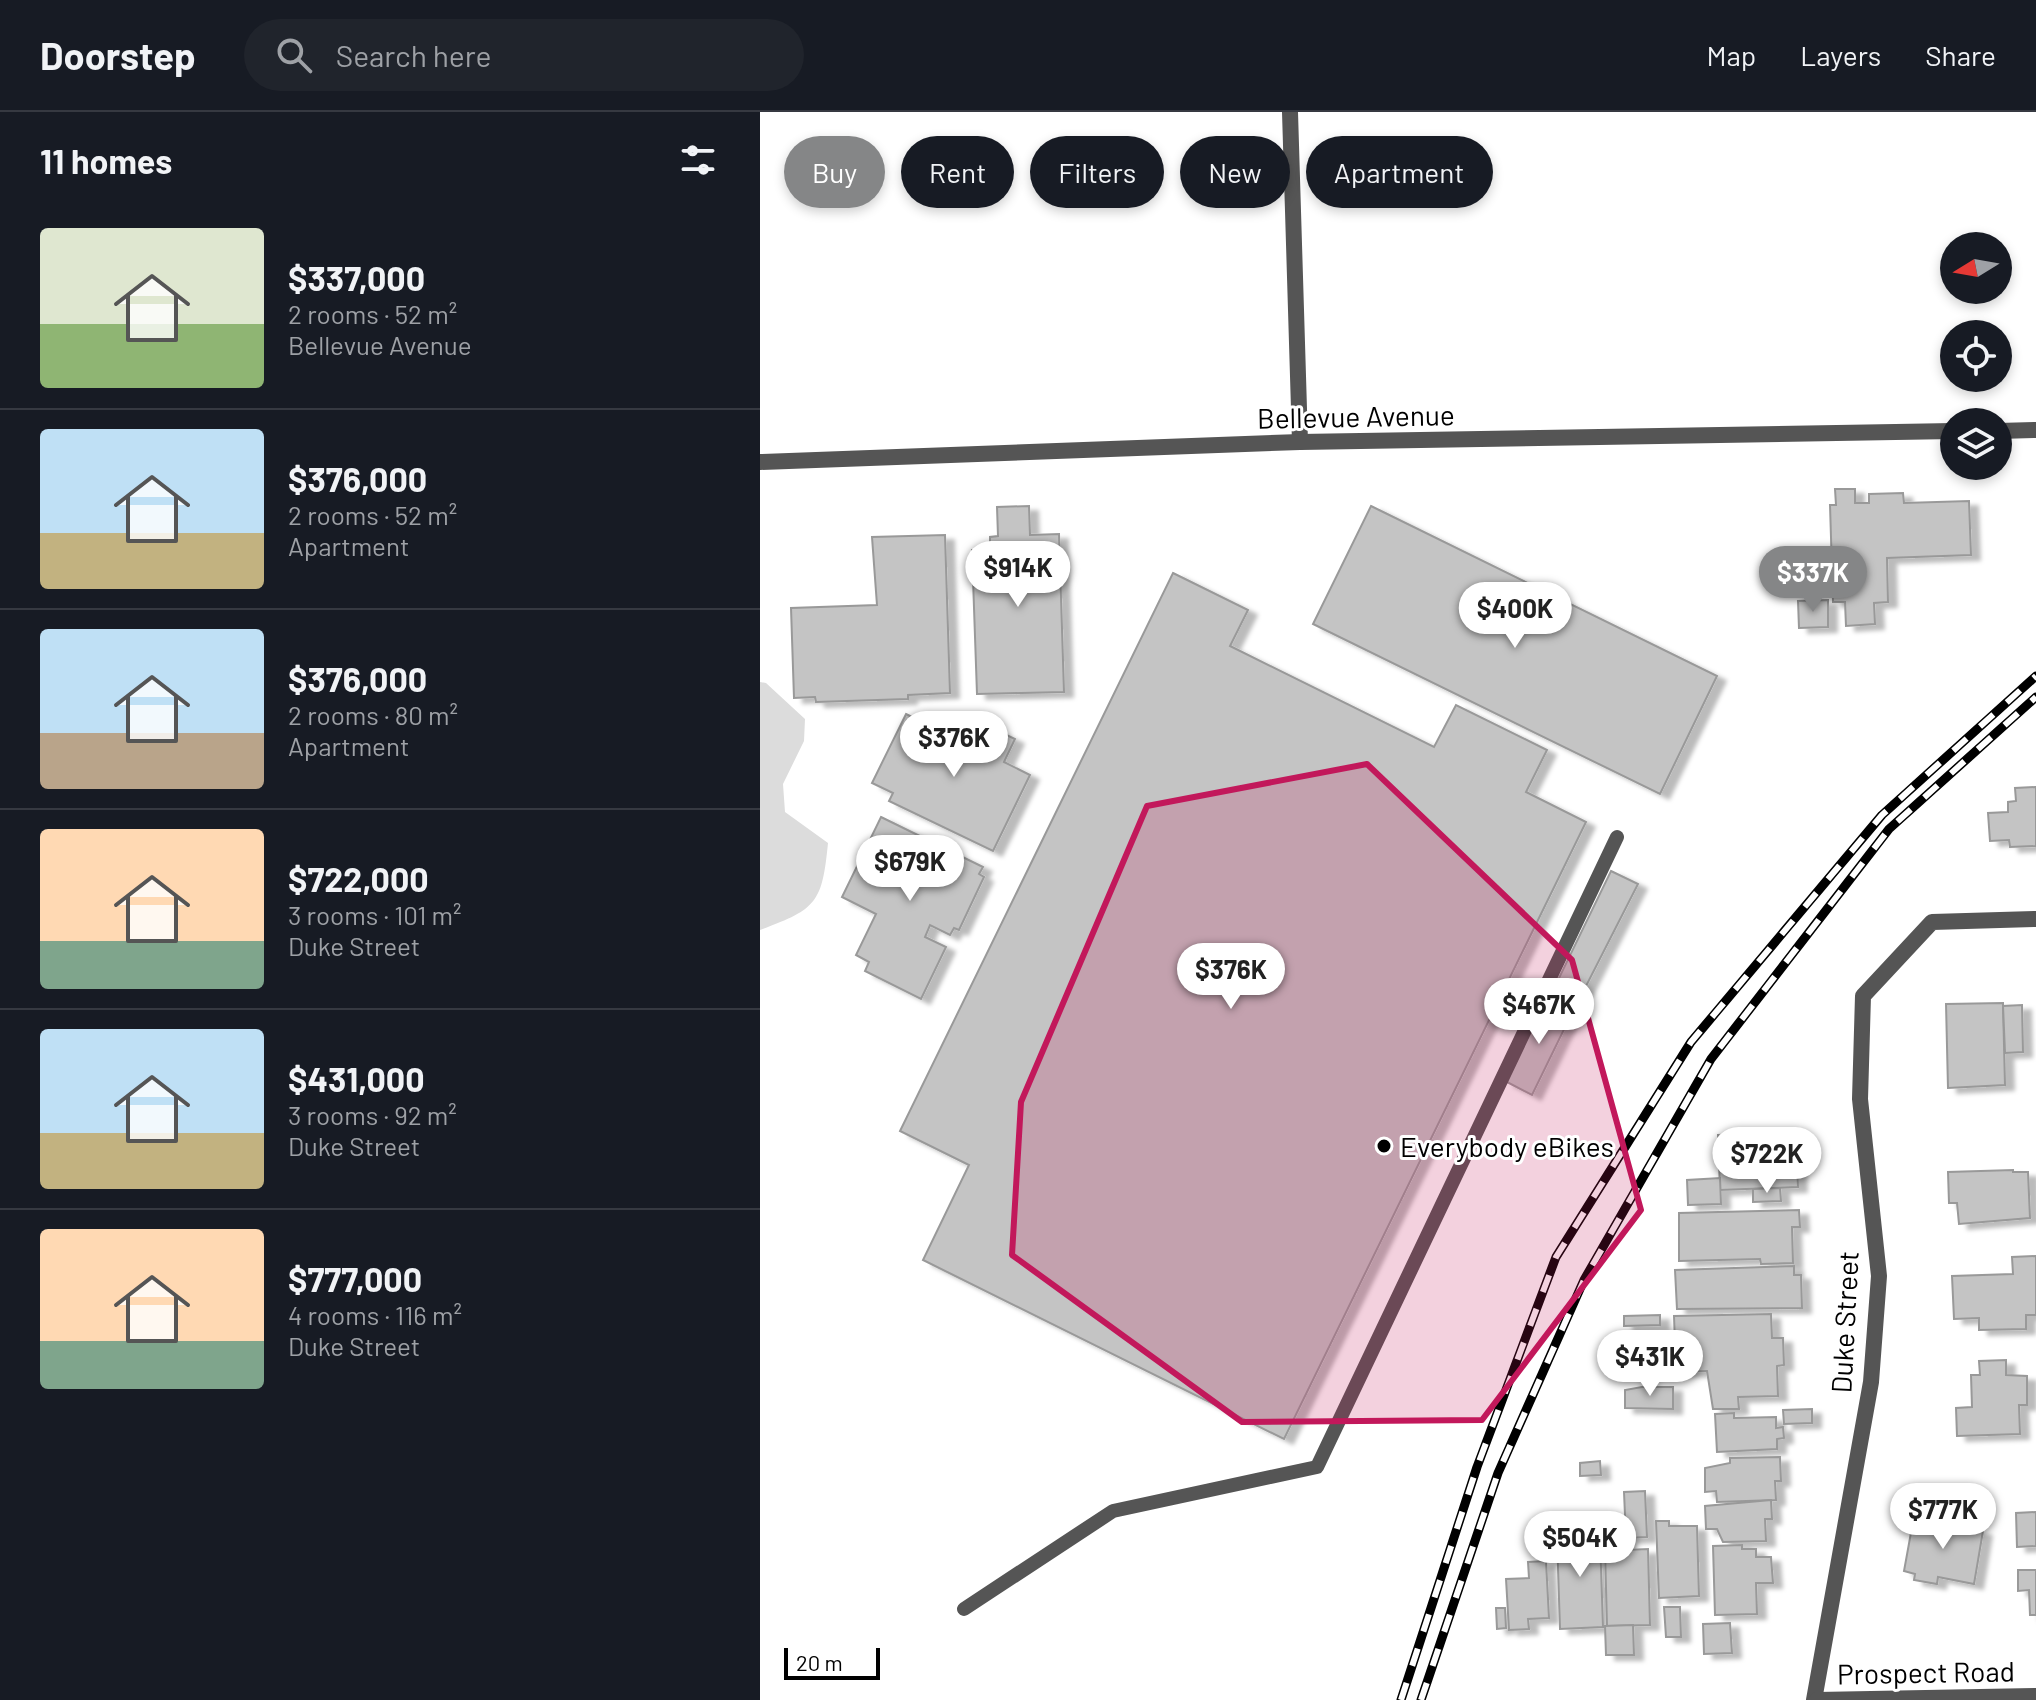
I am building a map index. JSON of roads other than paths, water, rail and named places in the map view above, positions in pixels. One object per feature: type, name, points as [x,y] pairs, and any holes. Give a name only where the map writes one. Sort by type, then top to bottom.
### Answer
[{"type":"street","points":[[1290,112],[1300,442]]},
{"type":"street","points":[[2012,431],[2036,430]]},
{"type":"street","name":"Bellevue Avenue","points":[[760,462],[1300,442],[1940,431]]},
{"type":"street","name":"Duke Street","points":[[1816,1700],[1871,1382],[1879,1276],[1860,1099],[1863,996],[1932,922],[2036,919]]},
{"type":"street","name":"Prospect Road","points":[[1816,1700],[2036,1696]]},
{"type":"lane","points":[[964,1609],[1113,1511],[1317,1467],[1617,837]]},
{"type":"railway","points":[[1401,1700],[1477,1467],[1556,1257],[1691,1042],[1882,815],[2036,676]]},
{"type":"railway","points":[[1421,1700],[1498,1473],[1584,1280],[1711,1059],[1889,829],[2036,697]]},
{"type":"place","name":"Everybody eBikes","points":[[1384,1146]]}]
